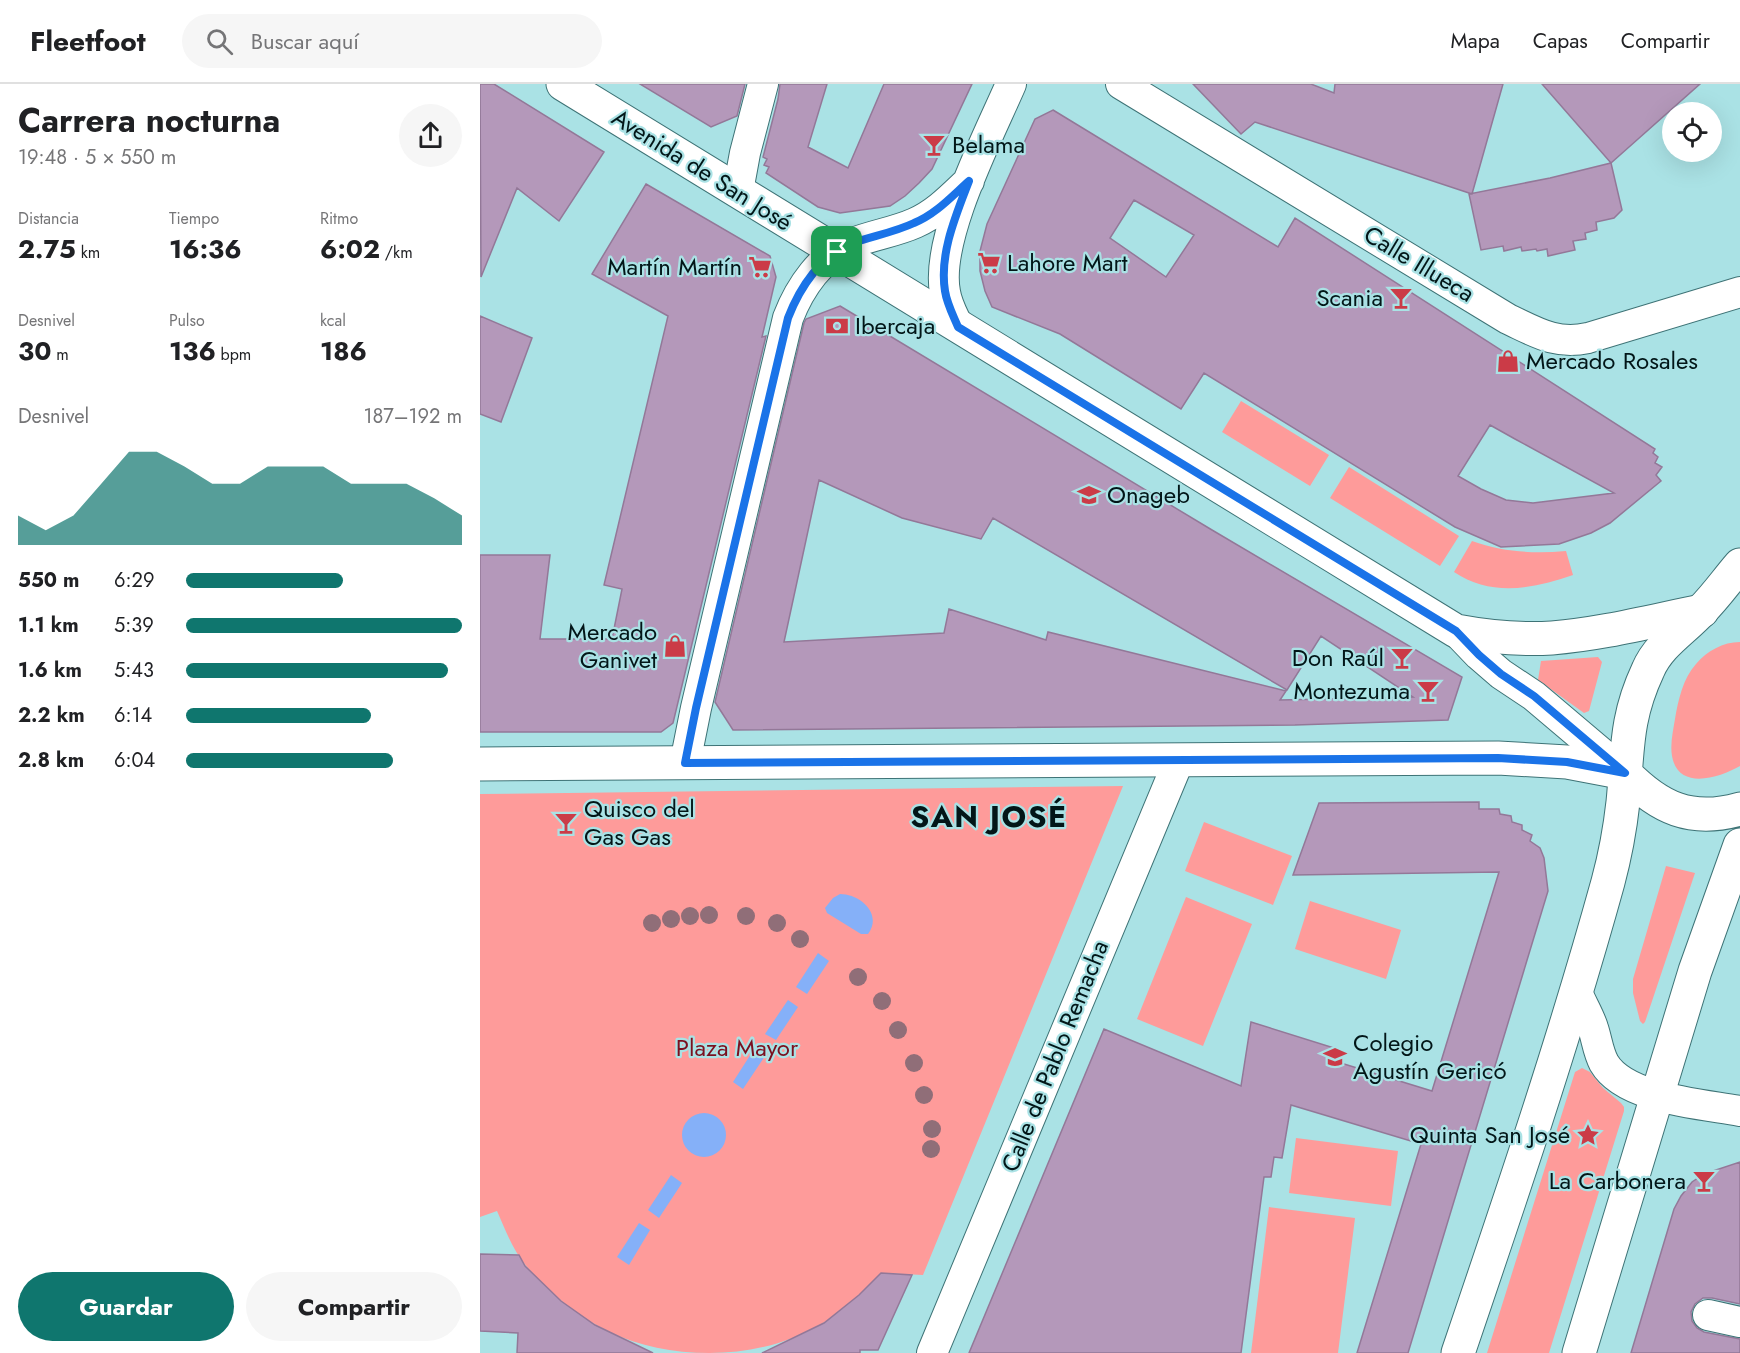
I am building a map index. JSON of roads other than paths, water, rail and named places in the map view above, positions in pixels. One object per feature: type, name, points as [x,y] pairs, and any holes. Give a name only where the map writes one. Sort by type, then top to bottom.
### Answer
[{"type":"main road","name":"Avenida de San José","points":[[562,84],[1456,631],[1508,638],[1551,638],[1586,634],[1702,611],[1740,607]]},
{"type":"main road","points":[[1458,1353],[1530,1140],[1612,864],[1622,804],[1626,742],[1635,700],[1649,667],[1675,634],[1702,611],[1740,565]]},
{"type":"main road","points":[[480,764],[1498,758],[1567,762],[1625,773]]},
{"type":"main road","name":"Avenida de San José","points":[[1625,773],[1642,791],[1664,805],[1679,811],[1711,814],[1740,809]]},
{"type":"main road","points":[[1579,1353],[1695,971],[1740,845]]},
{"type":"street","points":[[738,191],[745,153],[763,84]]},
{"type":"street","points":[[958,327],[949,308],[945,291],[944,262],[969,181],[1011,84]]},
{"type":"street","name":"Calle Illueca","points":[[1121,84],[1508,319],[1547,337],[1574,341],[1588,338],[1740,292]]},
{"type":"street","points":[[1149,84],[1176,117]]},
{"type":"street","points":[[685,763],[788,318],[796,298],[808,279],[837,252],[849,244],[928,217],[969,181]]},
{"type":"street","name":"Avenida de San José","points":[[1456,631],[1501,674],[1534,696],[1625,773]]},
{"type":"street","name":"Calle de Pablo Remacha","points":[[932,1353],[1179,760]]},
{"type":"street","points":[[1576,990],[1593,1027],[1598,1050],[1609,1070],[1623,1082],[1658,1095],[1740,1111]]},
{"type":"street","points":[[1708,1315],[1740,1322]]},
{"type":"water","points":[[840,894],[855,897],[867,906],[873,919],[868,934],[861,934],[827,913],[825,908],[833,898]]},
{"type":"water","points":[[818,953],[829,961],[807,994],[796,987]]},
{"type":"water","points":[[788,1000],[798,1007],[776,1040],[765,1034]]},
{"type":"water","points":[[756,1046],[767,1053],[743,1089],[733,1082]]},
{"type":"water","points":[[704,1113],[719,1120],[726,1135],[719,1150],[704,1157],[689,1150],[682,1135],[689,1120]]},
{"type":"water","points":[[671,1175],[682,1183],[659,1218],[648,1210]]},
{"type":"water","points":[[639,1223],[650,1230],[629,1265],[617,1257]]},
{"type":"place","name":"Belama","points":[[934,145]]},
{"type":"place","name":"Lahore Mart","points":[[989,263]]},
{"type":"place","name":"Martín Martín","points":[[760,267]]},
{"type":"place","name":"Scania","points":[[1401,298]]},
{"type":"place","name":"Ibercaja","points":[[837,326]]},
{"type":"place","name":"Mercado Rosales","points":[[1508,361]]},
{"type":"place","name":"Onageb","points":[[1089,495]]},
{"type":"place","name":"Mercado Ganivet","points":[[675,646]]},
{"type":"place","name":"Don Raúl","points":[[1402,658]]},
{"type":"place","name":"Montezuma","points":[[1428,691]]},
{"type":"place","name":"Quisco del Gas Gas","points":[[566,823]]},
{"type":"place","name":"Colegio Agustín Gericó","points":[[1335,1057]]},
{"type":"place","name":"Quinta San José","points":[[1588,1135]]},
{"type":"place","name":"La Carbonera","points":[[1704,1181]]},
{"type":"district","name":"SAN JOSÉ","points":[[989,817]]},
{"type":"park label","name":"Plaza Mayor","points":[[737,1048]]}]
